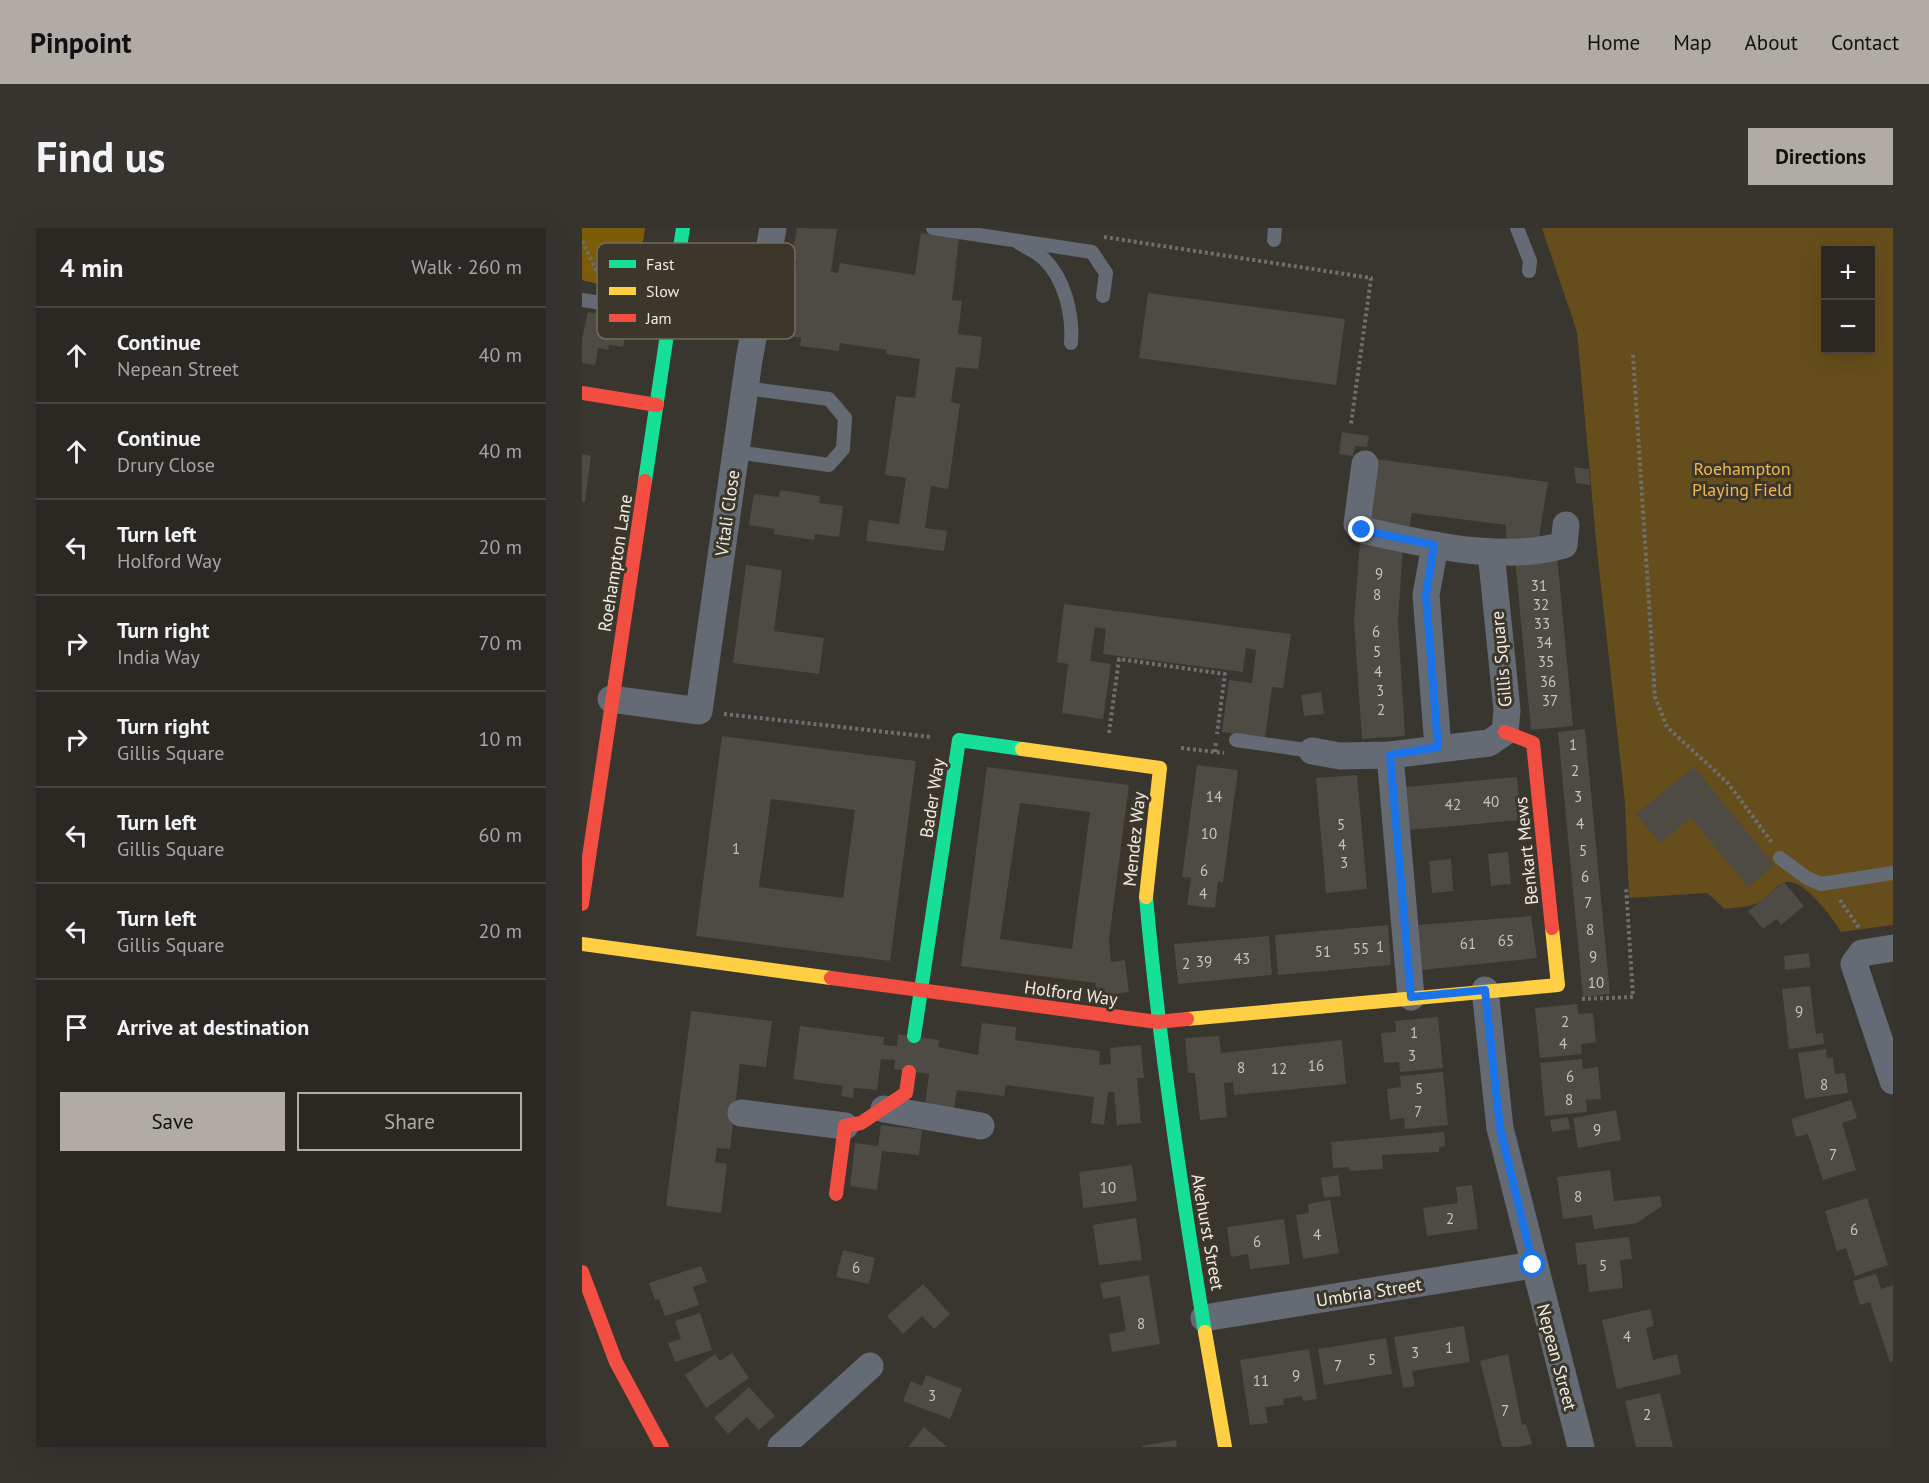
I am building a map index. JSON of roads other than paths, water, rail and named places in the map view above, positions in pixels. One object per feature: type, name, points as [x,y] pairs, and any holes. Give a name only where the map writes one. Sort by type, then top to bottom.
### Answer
[{"type":"main road","name":"Roehampton Lane","points":[[681,243],[683,228]]},
{"type":"main road","name":"Roehampton Lane","points":[[582,904],[611,699],[667,339]]},
{"type":"main road","points":[[582,393],[657,405]]},
{"type":"main road","name":"Benkart Mews","points":[[1505,732],[1533,743],[1558,985]]},
{"type":"main road","name":"Bader Way","points":[[914,1036],[959,740],[1160,768]]},
{"type":"main road","name":"Mendez Way","points":[[1157,1022],[1145,891],[1160,768]]},
{"type":"main road","name":"Holford Way","points":[[582,945],[1157,1022],[1558,985]]},
{"type":"main road","name":"Akehurst Street","points":[[1157,1022],[1175,1153],[1225,1447]]},
{"type":"main road","points":[[836,1194],[844,1126],[861,1123],[906,1093],[909,1072]]},
{"type":"main road","points":[[582,1272],[605,1343],[636,1406],[662,1447]]},
{"type":"street","name":"Vitali Close","points":[[770,243],[773,228]]},
{"type":"street","name":"Vitali Close","points":[[611,699],[699,711],[754,339]]},
{"type":"street","points":[[1365,464],[1357,524],[1362,530],[1434,545],[1491,552],[1547,549],[1564,544],[1566,525]]},
{"type":"street","points":[[1434,545],[1426,595],[1438,747]]},
{"type":"street","name":"Gillis Square","points":[[1312,751],[1340,756],[1390,755],[1489,742],[1505,732],[1507,710],[1491,552]]},
{"type":"street","points":[[1390,755],[1411,997]]},
{"type":"street","points":[[1893,948],[1862,953],[1854,964],[1893,1081]]},
{"type":"street","name":"Nepean Street","points":[[1485,990],[1500,1128],[1581,1447]]},
{"type":"street","points":[[884,1109],[981,1126]]},
{"type":"street","points":[[741,1113],[844,1126]]},
{"type":"street","name":"Umbria Street","points":[[1204,1318],[1533,1265]]},
{"type":"street","points":[[781,1447],[870,1366]]},
{"type":"lane","points":[[933,228],[1092,252],[1106,273],[1103,296]]},
{"type":"lane","points":[[1517,228],[1530,261],[1529,271]]},
{"type":"lane","points":[[1015,241],[1044,258],[1058,278],[1067,300],[1072,330],[1071,343]]},
{"type":"lane","points":[[582,300],[597,303]]},
{"type":"lane","points":[[736,452],[829,465],[843,449],[845,418],[829,399],[745,388]]},
{"type":"lane","points":[[1236,741],[1312,751]]},
{"type":"lane","points":[[1780,858],[1807,878],[1828,883],[1893,873]]},
{"type":"park label","name":"Roehampton Playing Field","points":[[1742,478]]}]
